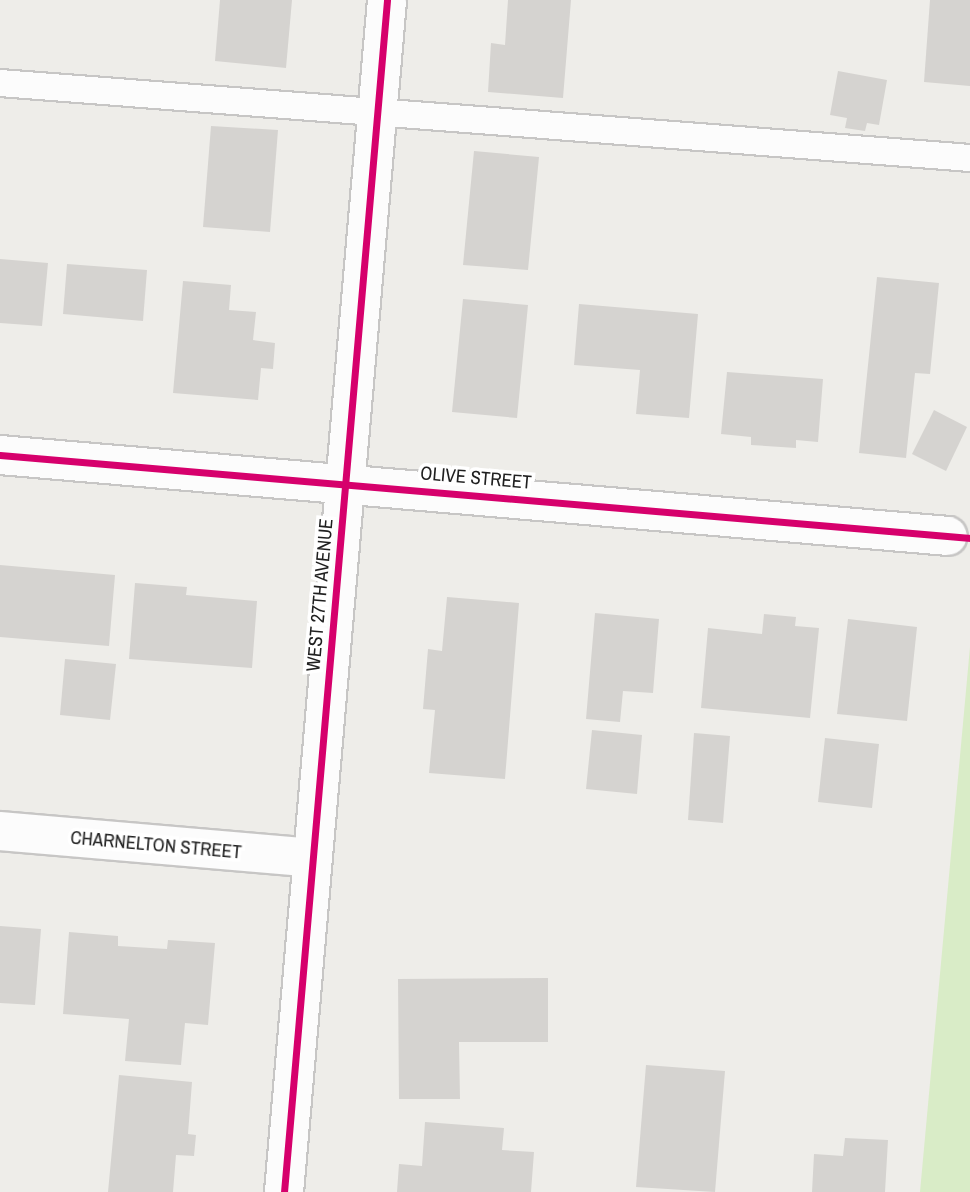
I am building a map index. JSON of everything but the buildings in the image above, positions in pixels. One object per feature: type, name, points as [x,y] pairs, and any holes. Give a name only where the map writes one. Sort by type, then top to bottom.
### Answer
[{"type":"street","name":"WEST 27TH AVENUE","points":[[284,1192],[387,0]]},
{"type":"street","name":"OLIVE STREET","points":[[0,455],[948,536]]},
{"type":"street","name":"CHARNELTON STREET","points":[[0,831],[312,858]]},
{"type":"lane","points":[[0,83],[377,116],[970,158]]},
{"type":"green space","points":[[970,647],[970,1192],[920,1192]]},
{"type":"cycle path","points":[[284,1192],[387,0]]},
{"type":"cycle path","points":[[0,455],[970,538]]}]
